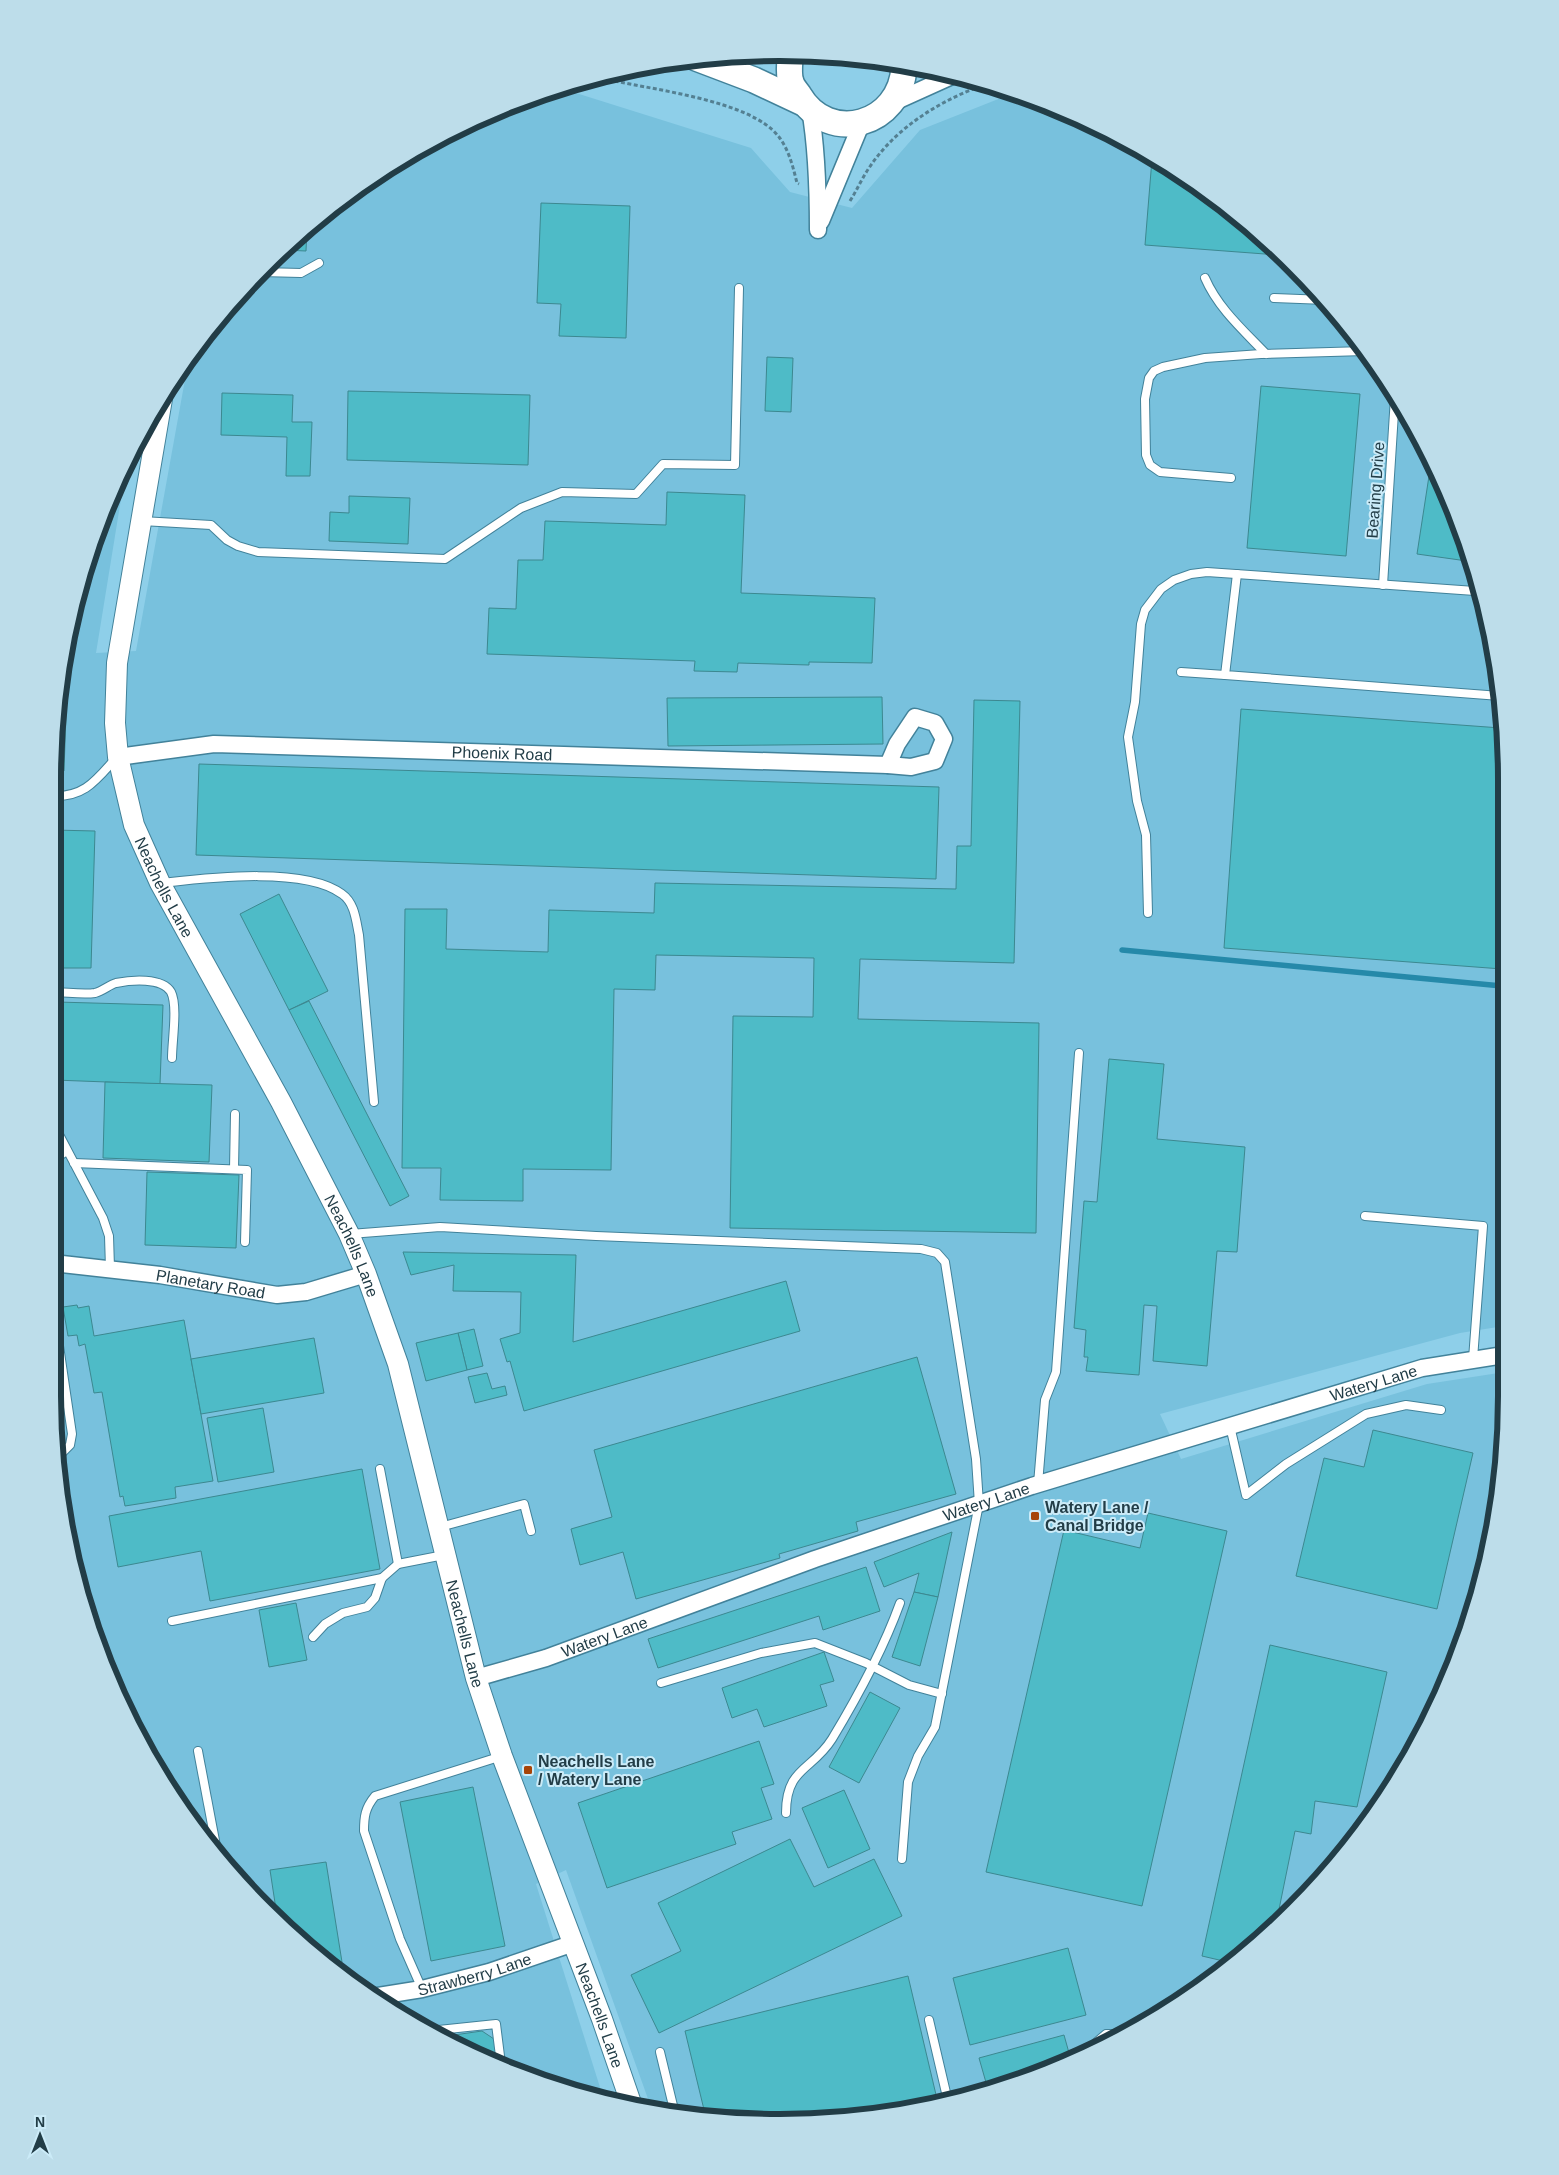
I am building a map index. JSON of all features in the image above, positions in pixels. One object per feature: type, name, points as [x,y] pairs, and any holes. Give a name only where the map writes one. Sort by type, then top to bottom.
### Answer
[{"type":"main road","points":[[790,61],[790,82],[806,106]]},
{"type":"main road","points":[[714,65],[754,80],[806,106],[824,119],[842,124],[862,122],[876,117],[892,103],[903,81],[904,72]]},
{"type":"street","points":[[892,103],[942,80]]},
{"type":"street","points":[[806,106],[826,192]]},
{"type":"street","points":[[826,192],[862,122]]},
{"type":"street","name":"Neachells Lane","points":[[159,417],[117,662],[115,723],[118,757],[134,825],[160,883],[281,1102],[349,1234],[366,1274],[398,1364],[476,1678],[502,1756],[574,1943],[629,2098]]},
{"type":"street","name":"Phoenix Road","points":[[118,757],[214,744],[888,765]]},
{"type":"street","name":"Planetary Road","points":[[61,1264],[110,1268],[278,1295],[306,1292],[366,1274]]},
{"type":"street","name":"Watery Lane","points":[[476,1678],[546,1658],[815,1559],[1038,1484],[1422,1368],[1498,1356]]},
{"type":"street","name":"Strawberry Lane","points":[[383,1995],[422,1989],[489,1972],[574,1943]]},
{"type":"lane","points":[[272,272],[301,273],[319,264]]},
{"type":"lane","points":[[1206,278],[1222,308],[1266,354]]},
{"type":"lane","points":[[142,521],[211,525],[227,540],[238,546],[258,552],[445,559],[521,508],[562,492],[636,494],[663,464],[735,465],[739,288]]},
{"type":"lane","points":[[1274,298],[1314,300]]},
{"type":"lane","points":[[1232,478],[1160,472],[1150,465],[1146,455],[1145,399],[1149,378],[1154,372],[1163,367],[1205,358],[1356,351]]},
{"type":"lane","name":"Bearing Drive","points":[[1383,585],[1395,409]]},
{"type":"lane","points":[[1148,913],[1146,835],[1137,801],[1128,737],[1135,702],[1145,610],[1161,589],[1174,580],[1191,574],[1207,572],[1472,591]]},
{"type":"lane","points":[[1225,676],[1237,574]]},
{"type":"lane","points":[[1181,672],[1493,695]]},
{"type":"lane","points":[[61,796],[66,796],[89,787],[118,757]]},
{"type":"lane","points":[[160,883],[225,876],[290,878],[313,880],[343,894],[350,902],[354,912],[359,935],[374,1102]]},
{"type":"lane","points":[[61,992],[94,993],[114,984],[128,981],[156,982],[165,985],[171,993],[174,1003],[172,1058]]},
{"type":"lane","points":[[1038,1484],[1045,1400],[1056,1372],[1079,1053]]},
{"type":"lane","points":[[234,1169],[235,1114]]},
{"type":"lane","points":[[61,1140],[110,1236],[110,1268]]},
{"type":"lane","points":[[61,1155],[67,1151]]},
{"type":"lane","points":[[74,1163],[247,1170],[245,1242]]},
{"type":"lane","points":[[1365,1216],[1483,1226],[1473,1359]]},
{"type":"lane","points":[[349,1234],[440,1227],[596,1236],[922,1249],[937,1253],[945,1262],[976,1459],[979,1504],[936,1727],[918,1756],[908,1782],[902,1858]]},
{"type":"lane","points":[[61,1366],[72,1434],[70,1444],[64,1451]]},
{"type":"lane","points":[[1230,1426],[1246,1495],[1286,1464],[1366,1414],[1406,1405],[1441,1410]]},
{"type":"lane","points":[[380,1470],[398,1564]]},
{"type":"lane","points":[[438,1527],[524,1504],[531,1531]]},
{"type":"lane","points":[[172,1622],[382,1578],[398,1564],[444,1555]]},
{"type":"lane","points":[[313,1637],[325,1624],[343,1613],[367,1607],[375,1598],[382,1578]]},
{"type":"lane","points":[[786,1813],[786,1799],[793,1780],[831,1740],[887,1638],[900,1603]]},
{"type":"lane","points":[[660,1683],[761,1654],[815,1644],[872,1666],[909,1684],[942,1694]]},
{"type":"lane","points":[[198,1751],[215,1839]]},
{"type":"lane","points":[[422,1989],[400,1939],[364,1831],[364,1817],[368,1805],[375,1796],[502,1756]]},
{"type":"lane","points":[[929,2020],[946,2094]]},
{"type":"lane","points":[[442,2030],[496,2024],[500,2057]]},
{"type":"lane","points":[[660,2052],[673,2106]]},
{"type":"path","points":[[615,81],[706,100],[754,116],[772,129],[784,145],[797,183],[850,201],[881,152],[903,131],[924,114],[951,98],[974,89]]},
{"type":"shaded area","points":[[573,92],[751,148],[790,192],[852,208],[920,130],[1003,97],[1097,135],[1139,157],[1179,182],[1253,239],[1320,306],[1377,380],[1402,420],[1424,462],[1460,549],[1484,639],[1492,686],[1498,780],[1498,1327],[1460,1333],[1160,1414],[1181,1459],[1427,1384],[1498,1373],[1498,1396],[1492,1489],[1484,1536],[1460,1626],[1424,1713],[1402,1755],[1377,1795],[1349,1833],[1320,1869],[1253,1936],[1179,1993],[1139,2018],[1097,2040],[1010,2076],[920,2100],[873,2108],[780,2114],[733,2112],[686,2108],[649,2102],[566,1870],[536,1884],[601,2091],[549,2076],[505,2059],[462,2040],[420,2018],[380,1993],[306,1936],[239,1869],[182,1795],[157,1755],[135,1713],[116,1670],[99,1626],[75,1536],[67,1489],[63,1442],[61,1396],[61,780],[63,733],[67,686],[75,639],[86,594],[99,549],[122,491],[96,653],[136,651],[186,375],[210,342],[239,306],[306,239],[380,182],[420,157],[462,135],[549,99]]},
{"type":"building","points":[[1152,165],[1217,210],[1269,254],[1145,245]]},
{"type":"building","points":[[541,203],[630,206],[626,338],[559,336],[561,304],[537,303]]},
{"type":"building","points":[[307,239],[306,251],[294,250]]},
{"type":"building","points":[[767,357],[793,358],[791,412],[765,411]]},
{"type":"building","points":[[1261,386],[1360,394],[1346,556],[1247,548]]},
{"type":"building","points":[[348,391],[530,395],[528,465],[347,460]]},
{"type":"building","points":[[222,393],[293,395],[292,422],[312,422],[310,476],[286,476],[287,437],[221,435]]},
{"type":"building","points":[[1429,474],[1463,560],[1417,554]]},
{"type":"building","points":[[667,492],[745,495],[741,593],[875,598],[872,663],[809,662],[809,665],[738,663],[737,672],[694,671],[695,661],[487,654],[489,608],[516,609],[518,560],[543,560],[545,521],[666,525]]},
{"type":"building","points":[[349,496],[410,498],[408,544],[329,541],[330,512],[349,513]]},
{"type":"building","points":[[67,686],[64,771],[61,771]]},
{"type":"building","points":[[882,697],[883,744],[668,746],[667,698]]},
{"type":"building","points":[[974,700],[1020,701],[1014,963],[860,959],[858,1019],[1039,1023],[1036,1233],[730,1228],[733,1016],[813,1017],[814,958],[656,955],[655,990],[614,989],[611,1170],[523,1169],[523,1201],[440,1200],[441,1168],[402,1168],[405,909],[447,909],[446,949],[548,952],[549,910],[654,913],[655,883],[956,889],[957,846],[971,846]]},
{"type":"building","points":[[1241,709],[1496,728],[1498,780],[1498,969],[1224,948]]},
{"type":"building","points":[[199,764],[939,787],[936,879],[196,855]]},
{"type":"building","points":[[61,830],[95,831],[91,968],[61,968]]},
{"type":"building","points":[[279,894],[328,991],[289,1010],[240,914]]},
{"type":"building","points":[[309,1001],[409,1196],[390,1206],[289,1010]]},
{"type":"building","points":[[61,1002],[163,1005],[160,1084],[61,1080]]},
{"type":"building","points":[[1109,1059],[1164,1064],[1157,1139],[1245,1147],[1237,1252],[1217,1251],[1207,1366],[1153,1361],[1157,1306],[1144,1305],[1139,1375],[1086,1371],[1088,1357],[1084,1357],[1086,1330],[1074,1328],[1084,1201],[1097,1202]]},
{"type":"building","points":[[105,1082],[212,1085],[209,1162],[103,1158]]},
{"type":"building","points":[[147,1172],[239,1175],[236,1248],[145,1245]]},
{"type":"building","points":[[403,1252],[576,1255],[573,1342],[786,1281],[800,1331],[524,1411],[510,1361],[507,1362],[500,1339],[520,1333],[521,1292],[453,1291],[454,1265],[411,1275]]},
{"type":"building","points":[[77,1305],[78,1308],[89,1306],[94,1336],[184,1320],[213,1481],[175,1487],[176,1498],[125,1506],[123,1496],[120,1497],[102,1392],[94,1393],[85,1344],[79,1346],[77,1335],[68,1336],[63,1307]]},
{"type":"building","points":[[474,1329],[483,1366],[467,1370],[458,1333]]},
{"type":"building","points":[[458,1333],[467,1370],[426,1381],[416,1343]]},
{"type":"building","points":[[314,1338],[324,1393],[201,1414],[191,1359]]},
{"type":"building","points":[[917,1357],[956,1494],[856,1522],[858,1531],[779,1554],[780,1558],[636,1599],[623,1552],[580,1565],[571,1529],[612,1517],[594,1450]]},
{"type":"building","points":[[487,1373],[492,1389],[505,1386],[507,1395],[475,1403],[468,1377]]},
{"type":"building","points":[[263,1408],[274,1472],[218,1482],[207,1418]]},
{"type":"building","points":[[1373,1430],[1473,1453],[1437,1609],[1296,1576],[1324,1458],[1364,1467]]},
{"type":"building","points":[[362,1469],[380,1569],[210,1601],[201,1551],[118,1567],[109,1516]]},
{"type":"building","points":[[1148,1513],[1227,1531],[1142,1906],[986,1872],[1064,1530],[1140,1548]]},
{"type":"building","points":[[952,1532],[938,1597],[914,1592],[919,1573],[884,1587],[874,1562]]},
{"type":"building","points":[[866,1567],[880,1611],[823,1630],[819,1616],[658,1668],[648,1639]]},
{"type":"building","points":[[914,1592],[938,1597],[920,1666],[892,1657]]},
{"type":"building","points":[[296,1603],[307,1660],[269,1667],[259,1610]]},
{"type":"building","points":[[1270,1645],[1387,1672],[1357,1807],[1315,1801],[1311,1834],[1295,1831],[1279,1911],[1253,1936],[1222,1961],[1202,1956]]},
{"type":"building","points":[[824,1652],[834,1681],[820,1685],[827,1706],[764,1727],[757,1709],[732,1718],[722,1688]]},
{"type":"building","points":[[870,1692],[900,1708],[859,1783],[829,1767]]},
{"type":"building","points":[[759,1741],[774,1784],[761,1788],[772,1819],[732,1832],[736,1844],[607,1888],[578,1803]]},
{"type":"building","points":[[473,1787],[505,1946],[431,1961],[400,1802]]},
{"type":"building","points":[[844,1790],[870,1849],[828,1868],[802,1808]]},
{"type":"building","points":[[790,1839],[814,1887],[874,1859],[902,1916],[659,2033],[631,1975],[681,1951],[658,1903]]},
{"type":"building","points":[[326,1862],[342,1962],[339,1962],[306,1936],[276,1906],[270,1870]]},
{"type":"building","points":[[1068,1948],[1086,2015],[970,2045],[953,1978]]},
{"type":"building","points":[[908,1976],[936,2096],[873,2108],[826,2112],[780,2114],[704,2110],[685,2031]]},
{"type":"building","points":[[482,2031],[494,2039],[496,2055],[462,2040],[453,2035]]},
{"type":"building","points":[[1064,2035],[1069,2052],[1010,2076],[986,2083],[979,2058]]},
{"type":"waterway","points":[[1122,950],[1498,986]]},
{"type":"place","name":"Watery Lane / Canal Bridge","points":[[1035,1516]]},
{"type":"place","name":"Neachells Lane / Watery Lane","points":[[528,1770]]}]
